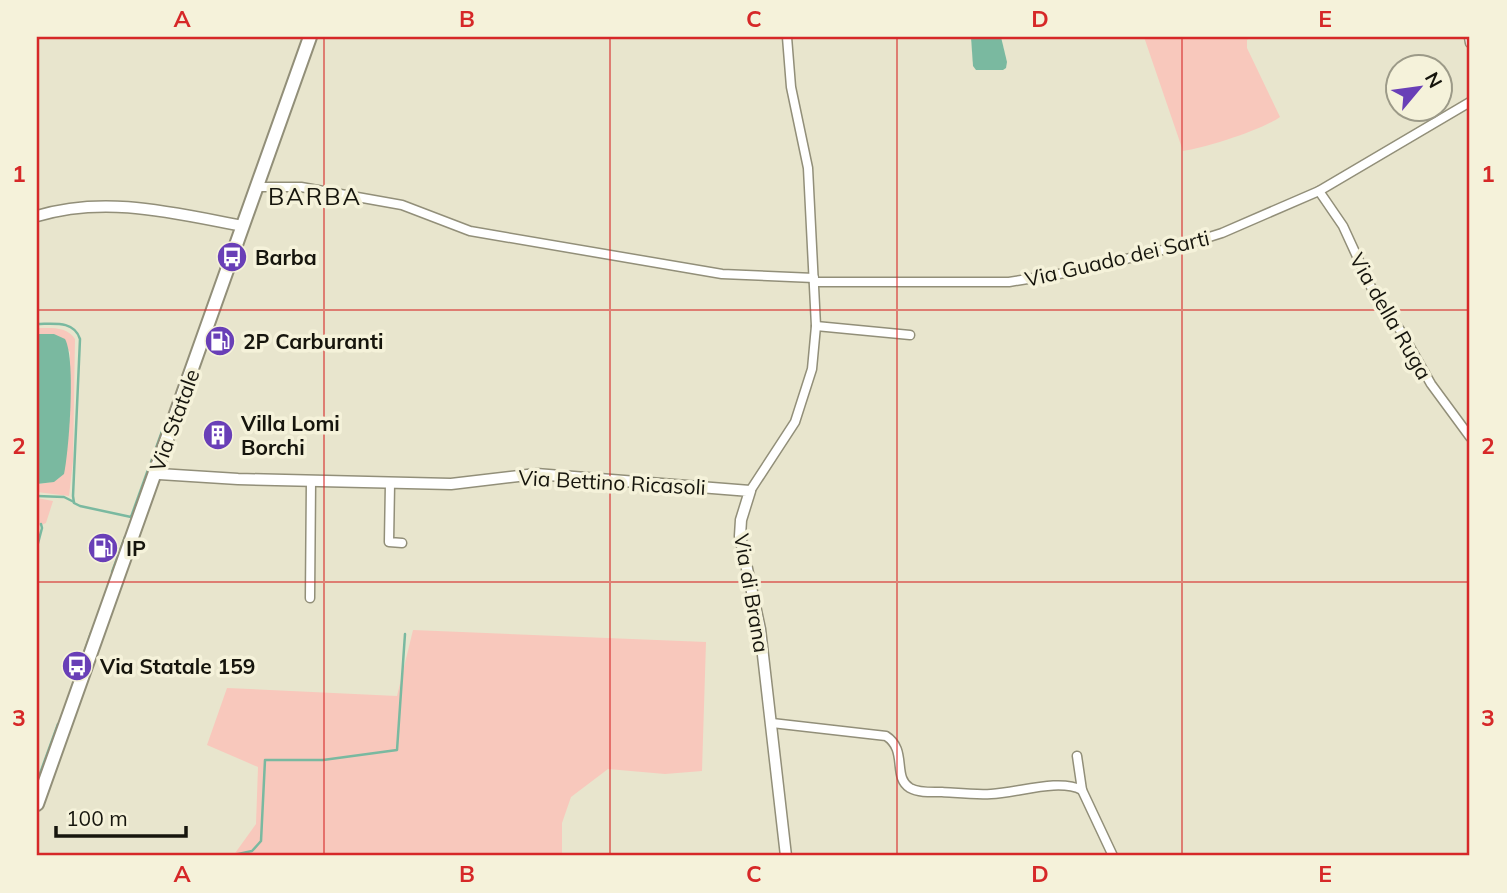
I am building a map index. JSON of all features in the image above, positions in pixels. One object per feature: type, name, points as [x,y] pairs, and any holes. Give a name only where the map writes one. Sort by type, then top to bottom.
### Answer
[{"type":"main road","name":"Via Statale","points":[[37,804],[310,37]]},
{"type":"street","name":"Via di Brana","points":[[786,856],[760,629],[740,536],[741,520],[750,491],[796,422],[812,369],[816,326],[808,168],[791,87],[787,37]]},
{"type":"street","points":[[1469,37],[1470,43]]},
{"type":"street","name":"Via Guado dei Sarti","points":[[814,280],[1009,282],[1077,271],[1194,242],[1222,233],[1319,191],[1470,102]]},
{"type":"street","points":[[257,187],[301,187],[402,205],[470,231],[709,272],[814,280]]},
{"type":"street","name":"Via della Ruga","points":[[1319,191],[1343,226],[1371,287],[1402,333],[1431,384],[1470,437]]},
{"type":"street","points":[[37,216],[101,205],[125,206],[179,213],[243,226]]},
{"type":"street","points":[[816,326],[910,335]]},
{"type":"street","name":"Via Bettino Ricasoli","points":[[155,471],[159,474],[238,479],[390,484],[451,484],[536,474],[750,491]]},
{"type":"street","points":[[310,598],[311,481]]},
{"type":"street","points":[[390,484],[389,542],[402,543]]},
{"type":"street","points":[[772,723],[886,736],[898,750],[903,780],[916,790],[992,794],[1067,785],[1082,790]]},
{"type":"street","points":[[1077,756],[1082,790],[1113,856]]},
{"type":"shaded area","points":[[971,37],[1001,37],[1006,68],[976,70],[973,66]]},
{"type":"shaded area","points":[[1144,37],[1250,38],[1247,40],[1247,48],[1280,117],[1233,138],[1183,151]]},
{"type":"shaded area","points":[[37,328],[63,330],[75,339],[73,461],[69,496],[37,492],[37,484],[56,480],[64,468],[68,437],[70,352],[54,334],[37,334]]},
{"type":"shaded area","points":[[37,334],[54,334],[65,339],[71,384],[64,474],[54,482],[37,484]]},
{"type":"shaded area","points":[[37,498],[53,501],[46,523],[39,526],[37,540]]},
{"type":"shaded area","points":[[413,630],[706,642],[702,771],[665,774],[608,769],[571,797],[562,823],[562,856],[233,856],[256,824],[258,767],[207,745],[227,688],[397,696]]},
{"type":"waterway","points":[[37,324],[68,326],[80,339],[74,503],[131,517],[149,467]]},
{"type":"waterway","points":[[151,462],[165,423]]},
{"type":"waterway","points":[[37,496],[64,497],[74,502]]},
{"type":"waterway","points":[[37,547],[41,524]]},
{"type":"waterway","points":[[112,572],[125,537]]},
{"type":"waterway","points":[[85,650],[91,633]]},
{"type":"waterway","points":[[229,856],[252,851],[261,841],[265,760],[323,760],[397,750],[405,634]]},
{"type":"waterway","points":[[38,779],[58,724]]},
{"type":"place","name":"Barba","points":[[232,257]]},
{"type":"place","name":"2P Carburanti","points":[[220,341]]},
{"type":"place","name":"Villa Lomi Borchi","points":[[218,435]]},
{"type":"place","name":"IP","points":[[103,548]]},
{"type":"place","name":"Via Statale 159","points":[[77,666]]},
{"type":"district","name":"BARBA","points":[[315,196]]}]
